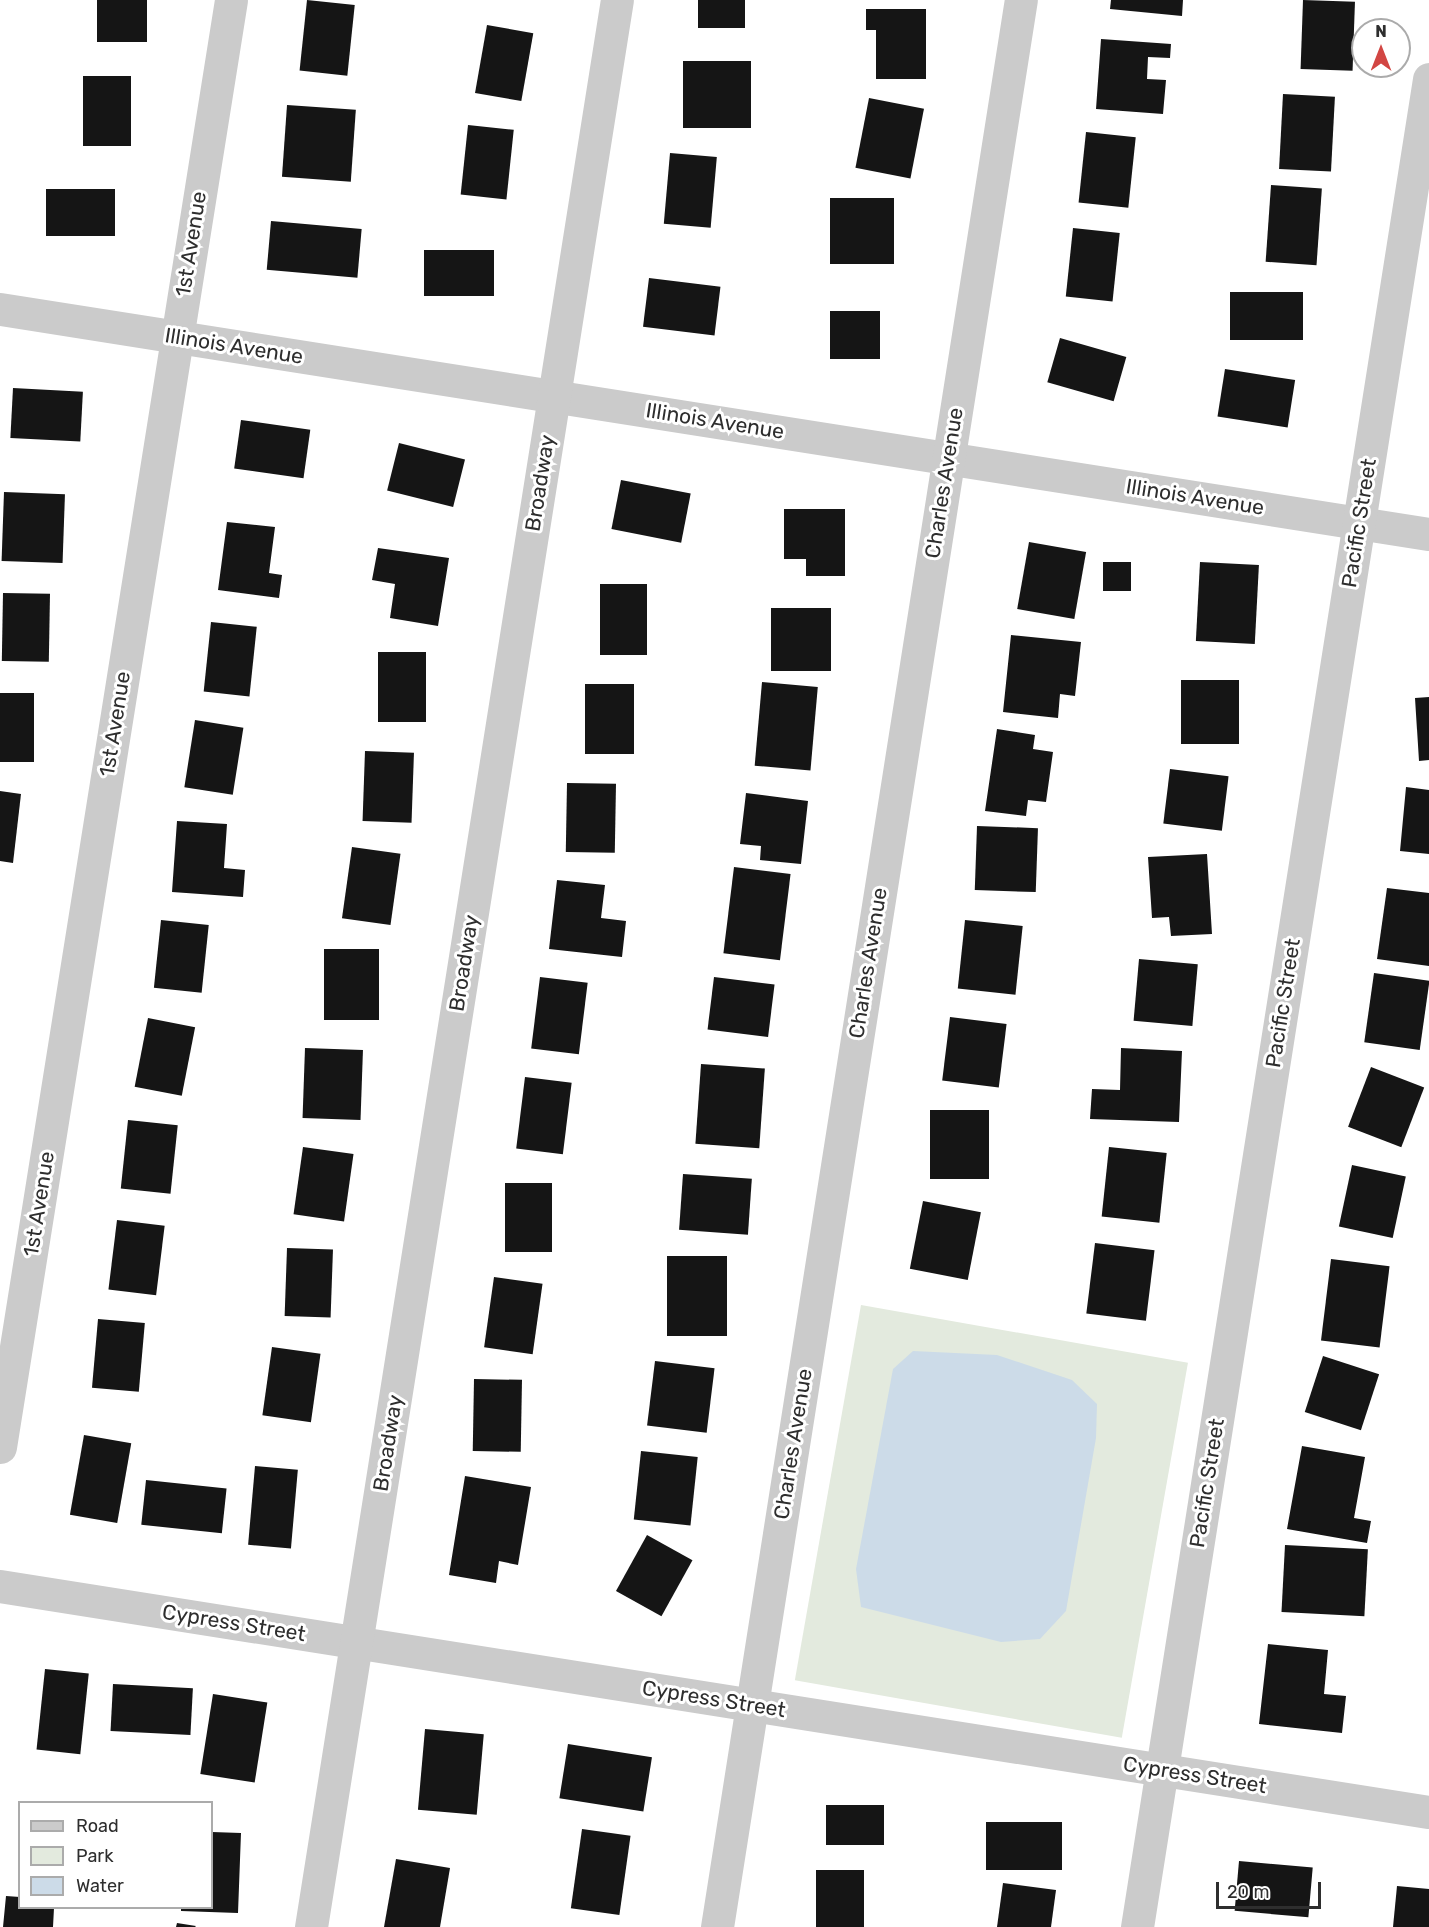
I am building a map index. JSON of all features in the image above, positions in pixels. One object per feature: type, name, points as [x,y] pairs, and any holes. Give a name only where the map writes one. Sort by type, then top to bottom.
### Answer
[{"type":"street","name":"1st Avenue","points":[[0,1448],[231,0]]},
{"type":"street","name":"Broadway","points":[[311,1927],[616,0]]},
{"type":"street","name":"Charles Avenue","points":[[717,1927],[1021,0]]},
{"type":"street","name":"Pacific Street","points":[[1137,1927],[1429,79]]},
{"type":"street","name":"Illinois Avenue","points":[[0,309],[1429,534]]},
{"type":"street","name":"Cypress Street","points":[[0,1586],[1429,1812]]},
{"type":"green space","points":[[861,1305],[1188,1363],[1122,1738],[795,1680]]},
{"type":"water","points":[[913,1351],[997,1355],[1072,1380],[1097,1404],[1096,1438],[1066,1611],[1040,1639],[1001,1642],[861,1607],[856,1569],[893,1369]]},
{"type":"building","points":[[97,0],[147,0],[147,42],[97,42]]},
{"type":"building","points":[[307,0],[355,5],[347,76],[300,71]]},
{"type":"building","points":[[698,0],[745,0],[745,28],[698,28]]},
{"type":"building","points":[[1111,0],[1183,0],[1182,16],[1110,9]]},
{"type":"building","points":[[1303,0],[1355,2],[1354,18],[1351,18],[1351,71],[1301,69]]},
{"type":"building","points":[[866,9],[926,9],[926,79],[876,79],[876,30],[866,30]]},
{"type":"building","points":[[487,25],[533,33],[521,101],[475,93]]},
{"type":"building","points":[[1101,39],[1171,44],[1170,58],[1148,57],[1147,79],[1166,80],[1163,114],[1096,109]]},
{"type":"building","points":[[683,61],[751,61],[751,128],[683,128]]},
{"type":"building","points":[[83,76],[131,76],[131,146],[83,146]]},
{"type":"building","points":[[1283,94],[1335,97],[1331,172],[1279,169]]},
{"type":"building","points":[[869,98],[924,109],[910,178],[855,168]]},
{"type":"building","points":[[287,105],[356,110],[351,182],[282,177]]},
{"type":"building","points":[[468,125],[514,130],[506,199],[461,195]]},
{"type":"building","points":[[1086,132],[1136,137],[1128,208],[1079,203]]},
{"type":"building","points":[[670,153],[717,157],[711,228],[664,224]]},
{"type":"building","points":[[1271,185],[1322,189],[1317,265],[1266,262]]},
{"type":"building","points":[[46,189],[115,189],[115,236],[46,236]]},
{"type":"building","points":[[830,198],[894,198],[894,264],[830,264]]},
{"type":"building","points":[[271,221],[362,229],[357,278],[267,270]]},
{"type":"building","points":[[1073,228],[1120,233],[1113,302],[1066,297]]},
{"type":"building","points":[[424,250],[494,250],[494,296],[424,296]]},
{"type":"building","points":[[649,278],[720,287],[714,335],[643,327]]},
{"type":"building","points":[[1230,292],[1303,292],[1303,340],[1230,340]]},
{"type":"building","points":[[830,311],[880,311],[880,359],[830,359]]},
{"type":"building","points":[[1060,338],[1126,357],[1114,401],[1047,382]]},
{"type":"building","points":[[1225,369],[1295,380],[1288,428],[1217,416]]},
{"type":"building","points":[[13,388],[83,392],[80,442],[10,438]]},
{"type":"building","points":[[241,420],[310,430],[303,478],[234,469]]},
{"type":"building","points":[[399,443],[465,459],[453,507],[387,491]]},
{"type":"building","points":[[621,480],[691,494],[681,543],[611,529]]},
{"type":"building","points":[[4,492],[65,494],[63,563],[2,561]]},
{"type":"building","points":[[784,509],[845,509],[845,576],[806,576],[806,559],[784,559]]},
{"type":"building","points":[[227,522],[275,527],[269,573],[282,575],[279,598],[218,590]]},
{"type":"building","points":[[1029,542],[1086,552],[1074,619],[1017,609]]},
{"type":"building","points":[[378,548],[449,558],[438,626],[390,618],[395,584],[372,580]]},
{"type":"building","points":[[1103,562],[1131,562],[1131,591],[1103,591]]},
{"type":"building","points":[[1200,562],[1259,565],[1255,644],[1196,641]]},
{"type":"building","points":[[600,584],[647,584],[647,655],[600,655]]},
{"type":"building","points":[[3,593],[50,594],[49,662],[2,661]]},
{"type":"building","points":[[771,608],[831,608],[831,671],[771,671]]},
{"type":"building","points":[[211,622],[257,627],[249,696],[204,692]]},
{"type":"building","points":[[1011,635],[1081,642],[1075,696],[1060,694],[1058,718],[1003,712]]},
{"type":"building","points":[[378,652],[426,652],[426,722],[378,722]]},
{"type":"building","points":[[1181,680],[1239,680],[1239,744],[1181,744]]},
{"type":"building","points":[[762,682],[818,687],[810,771],[755,766]]},
{"type":"building","points":[[585,684],[634,684],[634,754],[585,754]]},
{"type":"building","points":[[0,693],[34,693],[34,762],[0,762]]},
{"type":"building","points":[[1429,697],[1429,760],[1419,761],[1415,698]]},
{"type":"building","points":[[195,720],[243,728],[233,795],[184,787]]},
{"type":"building","points":[[997,729],[1035,735],[1033,749],[1053,752],[1046,802],[1028,800],[1026,816],[985,811]]},
{"type":"building","points":[[365,751],[414,753],[412,823],[363,821]]},
{"type":"building","points":[[1170,769],[1229,776],[1222,831],[1163,824]]},
{"type":"building","points":[[567,783],[616,784],[615,853],[566,852]]},
{"type":"building","points":[[1406,787],[1429,790],[1429,854],[1400,851]]},
{"type":"building","points":[[0,791],[21,794],[13,863],[0,861]]},
{"type":"building","points":[[746,793],[808,801],[801,864],[760,860],[761,846],[740,844]]},
{"type":"building","points":[[177,821],[227,824],[224,868],[245,870],[243,897],[172,892]]},
{"type":"building","points":[[977,826],[1038,828],[1036,892],[975,890]]},
{"type":"building","points":[[352,847],[401,854],[391,925],[342,918]]},
{"type":"building","points":[[1207,854],[1212,934],[1171,936],[1169,917],[1152,918],[1148,857]]},
{"type":"building","points":[[734,867],[791,874],[780,960],[723,953]]},
{"type":"building","points":[[557,880],[605,885],[601,918],[626,921],[622,957],[549,949]]},
{"type":"building","points":[[1387,888],[1429,893],[1429,966],[1377,959]]},
{"type":"building","points":[[161,920],[209,925],[202,993],[154,988]]},
{"type":"building","points":[[965,920],[1023,926],[1015,995],[958,989]]},
{"type":"building","points":[[324,949],[379,949],[379,1020],[324,1020]]},
{"type":"building","points":[[1139,959],[1198,964],[1192,1026],[1134,1021]]},
{"type":"building","points":[[1374,973],[1429,981],[1420,1050],[1364,1042]]},
{"type":"building","points":[[540,977],[588,983],[579,1054],[531,1048]]},
{"type":"building","points":[[714,977],[775,984],[768,1037],[708,1030]]},
{"type":"building","points":[[950,1017],[1007,1024],[999,1087],[942,1081]]},
{"type":"building","points":[[148,1018],[195,1027],[182,1096],[135,1087]]},
{"type":"building","points":[[305,1048],[363,1050],[361,1120],[303,1118]]},
{"type":"building","points":[[1121,1048],[1182,1051],[1179,1122],[1090,1119],[1092,1089],[1120,1090]]},
{"type":"building","points":[[701,1064],[765,1068],[759,1148],[695,1144]]},
{"type":"building","points":[[1371,1067],[1424,1087],[1401,1147],[1348,1127]]},
{"type":"building","points":[[525,1077],[572,1083],[563,1154],[516,1148]]},
{"type":"building","points":[[930,1110],[989,1110],[989,1179],[930,1179]]},
{"type":"building","points":[[128,1120],[178,1125],[171,1194],[121,1189]]},
{"type":"building","points":[[303,1147],[354,1154],[344,1221],[294,1214]]},
{"type":"building","points":[[1109,1147],[1167,1153],[1159,1223],[1102,1217]]},
{"type":"building","points":[[1352,1165],[1406,1176],[1393,1238],[1339,1227]]},
{"type":"building","points":[[683,1174],[752,1179],[748,1235],[679,1230]]},
{"type":"building","points":[[505,1183],[552,1183],[552,1252],[505,1252]]},
{"type":"building","points":[[923,1201],[981,1212],[968,1280],[910,1269]]},
{"type":"building","points":[[117,1220],[165,1226],[156,1295],[108,1289]]},
{"type":"building","points":[[1095,1243],[1155,1250],[1146,1321],[1086,1313]]},
{"type":"building","points":[[287,1248],[333,1250],[331,1318],[285,1316]]},
{"type":"building","points":[[667,1256],[727,1256],[727,1336],[667,1336]]},
{"type":"building","points":[[1331,1259],[1390,1266],[1380,1348],[1321,1340]]},
{"type":"building","points":[[494,1277],[543,1284],[533,1354],[484,1347]]},
{"type":"building","points":[[98,1319],[145,1323],[139,1392],[92,1388]]},
{"type":"building","points":[[272,1347],[321,1354],[311,1422],[262,1415]]},
{"type":"building","points":[[1323,1356],[1379,1374],[1361,1430],[1305,1412]]},
{"type":"building","points":[[655,1361],[715,1368],[707,1433],[647,1426]]},
{"type":"building","points":[[474,1379],[522,1380],[521,1452],[473,1451]]},
{"type":"building","points":[[84,1435],[131,1443],[117,1523],[70,1515]]},
{"type":"building","points":[[1302,1446],[1365,1457],[1354,1518],[1371,1521],[1367,1543],[1287,1529]]},
{"type":"building","points":[[641,1451],[698,1457],[690,1526],[634,1520]]},
{"type":"building","points":[[255,1466],[298,1470],[291,1548],[248,1545]]},
{"type":"building","points":[[465,1476],[531,1487],[518,1565],[499,1561],[496,1583],[449,1575]]},
{"type":"building","points":[[146,1480],[227,1488],[222,1533],[141,1525]]},
{"type":"building","points":[[647,1535],[692,1560],[661,1616],[616,1591]]},
{"type":"building","points":[[1285,1545],[1368,1549],[1364,1616],[1281,1612]]},
{"type":"building","points":[[1268,1644],[1328,1650],[1324,1694],[1346,1696],[1342,1733],[1259,1724]]},
{"type":"building","points":[[45,1669],[89,1674],[80,1754],[37,1750]]},
{"type":"building","points":[[113,1684],[193,1688],[190,1735],[111,1731]]},
{"type":"building","points":[[213,1694],[267,1703],[255,1783],[200,1774]]},
{"type":"building","points":[[425,1729],[484,1734],[477,1815],[418,1810]]},
{"type":"building","points":[[568,1744],[652,1757],[643,1812],[559,1798]]},
{"type":"building","points":[[826,1805],[884,1805],[884,1845],[826,1845]]},
{"type":"building","points":[[986,1822],[1062,1822],[1062,1870],[986,1870]]},
{"type":"building","points":[[582,1829],[631,1836],[619,1915],[571,1908]]},
{"type":"building","points":[[213,1832],[241,1833],[238,1913],[181,1911],[181,1909],[213,1909]]},
{"type":"building","points":[[396,1859],[450,1868],[440,1927],[384,1927]]},
{"type":"building","points":[[1239,1861],[1313,1867],[1308,1917],[1235,1911]]},
{"type":"building","points":[[816,1870],[864,1870],[864,1927],[816,1927]]},
{"type":"building","points":[[1003,1883],[1056,1890],[1051,1927],[997,1927]]},
{"type":"building","points":[[1397,1886],[1429,1889],[1429,1927],[1393,1927]]},
{"type":"building","points":[[6,1896],[18,1897],[18,1909],[54,1909],[53,1927],[3,1927]]},
{"type":"building","points":[[177,1923],[196,1926],[176,1927]]}]
